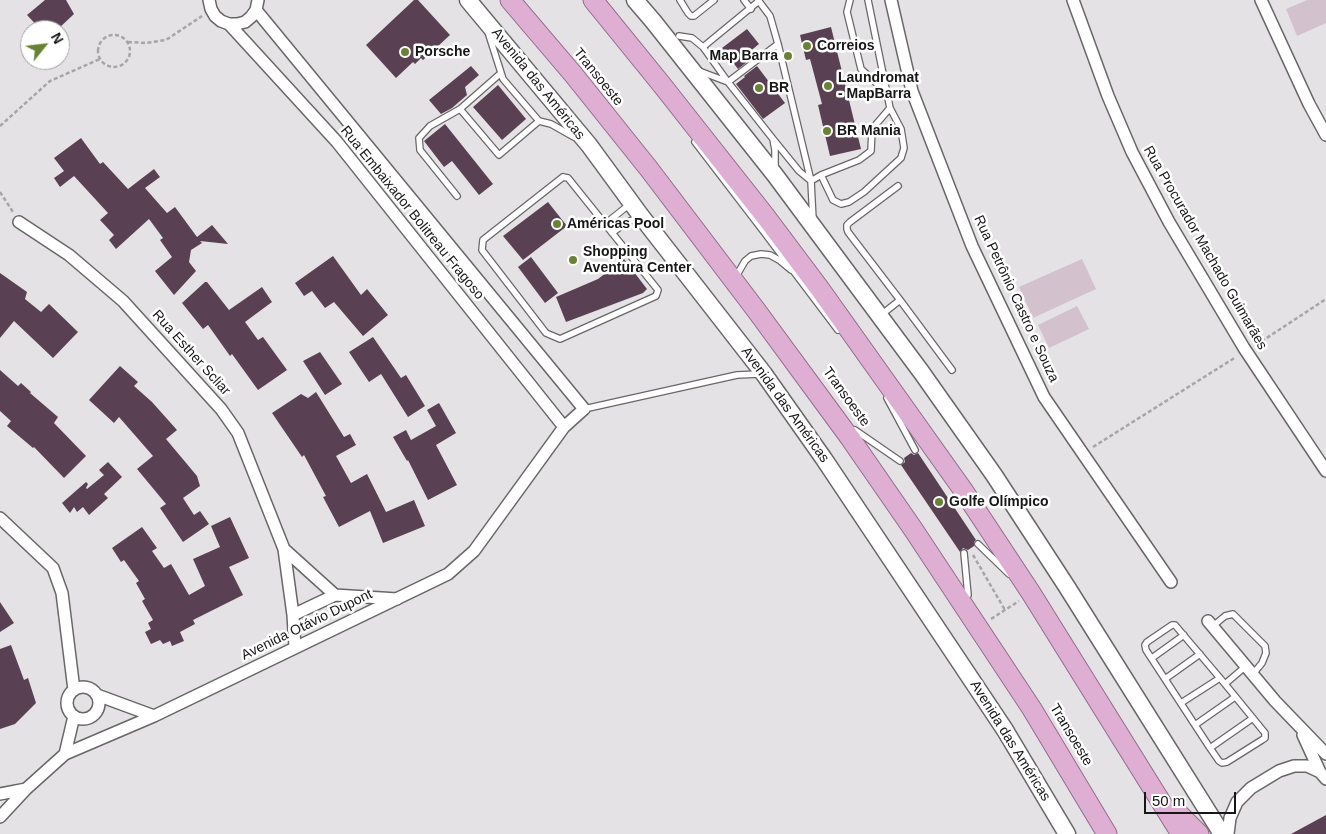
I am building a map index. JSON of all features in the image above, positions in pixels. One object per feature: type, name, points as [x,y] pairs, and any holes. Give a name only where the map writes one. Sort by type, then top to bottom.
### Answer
[{"type":"highway","points":[[510,0],[573,74],[649,169],[850,438],[913,529],[1032,709],[1107,834]]},
{"type":"highway","points":[[593,0],[662,84],[820,289],[963,490],[1032,593],[1181,834]]},
{"type":"highway","points":[[1144,774],[1184,820],[1199,834]]},
{"type":"main road","name":"Avenida das Américas","points":[[468,0],[589,145],[764,374],[824,459],[1005,730],[1067,834]]},
{"type":"main road","points":[[635,0],[775,175],[922,373],[994,475],[1073,595],[1222,834]]},
{"type":"main road","points":[[649,0],[653,21]]},
{"type":"street","name":"Rua Petrônio Castro e Souza","points":[[891,0],[912,91],[972,246],[1044,397],[1171,582]]},
{"type":"street","name":"Rua Procurador Machado Guimarães","points":[[1073,0],[1108,96],[1132,152],[1169,222],[1246,351],[1326,471]]},
{"type":"street","points":[[1261,0],[1309,104],[1326,135]]},
{"type":"street","name":"Rua Embaixador Bolitreau Fragoso","points":[[209,3],[215,16],[229,24],[337,142],[564,427]]},
{"type":"street","points":[[229,24],[245,22],[251,17],[258,3]]},
{"type":"street","name":"Rua Embaixador Bolitreau Fragoso","points":[[258,3],[352,126],[584,409]]},
{"type":"street","points":[[337,142],[352,126]]},
{"type":"street","name":"Rua Esther Scliar","points":[[19,222],[68,255],[123,301],[221,408],[238,432],[284,549],[293,616],[295,648]]},
{"type":"street","name":"Avenida Otávio Dupont","points":[[0,817],[26,789],[64,754],[154,716],[448,574],[474,551],[564,427],[584,409]]},
{"type":"street","points":[[0,518],[53,568],[62,592],[74,690]]},
{"type":"street","name":"Rua Esther Scliar","points":[[284,549],[335,595]]},
{"type":"street","points":[[293,616],[335,595],[398,599]]},
{"type":"street","points":[[1210,624],[1275,701],[1326,754]]},
{"type":"street","points":[[96,695],[98,705],[94,715],[84,719],[74,716],[70,712],[67,703],[70,693],[78,688],[88,688],[96,695],[154,716]]},
{"type":"street","points":[[64,754],[74,716]]},
{"type":"street","points":[[1298,724],[1323,776]]},
{"type":"street","points":[[1228,834],[1230,818],[1237,802],[1250,788],[1279,771],[1294,766],[1307,766],[1323,776]]},
{"type":"street","points":[[0,794],[26,789]]},
{"type":"lane","points":[[680,0],[688,14],[694,16],[714,0]]},
{"type":"lane","points":[[744,0],[751,9]]},
{"type":"lane","points":[[850,0],[847,12],[861,69],[887,93]]},
{"type":"lane","points":[[821,174],[833,200],[841,204],[849,202],[864,192],[895,164],[901,158],[904,148],[900,129],[890,108],[868,0]]},
{"type":"lane","points":[[703,47],[759,1],[770,16],[811,180],[813,227]]},
{"type":"lane","points":[[483,16],[503,79],[539,121],[551,124],[589,145]]},
{"type":"lane","points":[[679,36],[692,38],[703,47],[773,139],[799,171],[811,180]]},
{"type":"lane","name":"Transoeste","points":[[552,39],[689,210]]},
{"type":"lane","points":[[728,82],[778,44]]},
{"type":"lane","points":[[691,69],[728,82]]},
{"type":"lane","points":[[457,196],[420,150],[418,138],[430,126],[460,109],[501,73]]},
{"type":"lane","points":[[811,180],[821,174],[859,160],[871,151],[872,129],[890,108]]},
{"type":"lane","points":[[460,109],[499,155],[539,121]]},
{"type":"lane","points":[[691,137],[843,337]]},
{"type":"lane","points":[[773,139],[775,175]]},
{"type":"lane","points":[[563,177],[568,178],[612,234],[658,290],[656,296],[560,339],[546,333],[482,250],[483,240],[563,177]]},
{"type":"lane","points":[[898,186],[850,222],[846,228],[952,370]]},
{"type":"lane","points":[[605,224],[637,209]]},
{"type":"lane","points":[[612,234],[637,209]]},
{"type":"lane","points":[[738,273],[744,261],[751,256],[761,254],[770,255],[779,260],[798,276]]},
{"type":"lane","points":[[732,265],[744,280]]},
{"type":"lane","points":[[879,316],[900,300]]},
{"type":"lane","points":[[584,409],[737,375],[764,374]]},
{"type":"lane","points":[[882,390],[919,444]]},
{"type":"lane","points":[[887,398],[915,450]]},
{"type":"lane","name":"Transoeste","points":[[850,422],[866,445]]},
{"type":"lane","points":[[855,430],[900,461]]},
{"type":"lane","points":[[978,544],[1009,574]]},
{"type":"lane","points":[[988,544],[1014,582]]},
{"type":"lane","points":[[964,553],[968,595]]},
{"type":"lane","points":[[962,587],[972,601]]},
{"type":"lane","points":[[1210,624],[1233,614],[1265,646],[1266,653],[1262,663],[1225,684]]},
{"type":"lane","points":[[1172,625],[1175,625],[1200,654],[1265,733],[1265,738],[1227,762],[1222,763],[1219,761],[1146,650],[1145,645],[1172,625]]},
{"type":"lane","points":[[1152,658],[1184,635]]},
{"type":"lane","points":[[1165,679],[1200,654]]},
{"type":"lane","points":[[1181,703],[1220,678]]},
{"type":"lane","points":[[1195,725],[1235,697]]},
{"type":"lane","points":[[1210,748],[1253,718]]},
{"type":"path","points":[[128,42],[130,52],[122,65],[113,67],[100,59],[98,48],[103,39],[108,36],[119,36],[128,42],[166,40],[191,24],[209,3]]},
{"type":"path","points":[[0,126],[50,82],[100,59]]},
{"type":"path","points":[[0,192],[19,222]]},
{"type":"path","points":[[1083,453],[1326,299]]},
{"type":"path","points":[[970,549],[1005,610]]},
{"type":"path","points":[[989,620],[1019,601]]},
{"type":"shaded area","points":[[1307,0],[1326,0],[1326,23],[1297,36],[1286,9]]},
{"type":"shaded area","points":[[1082,259],[1096,289],[1033,318],[1019,287]]},
{"type":"shaded area","points":[[1077,306],[1089,329],[1049,348],[1038,325]]},
{"type":"building","points":[[45,0],[66,0],[74,14],[68,20],[32,20],[27,15]]},
{"type":"building","points":[[414,0],[418,0],[450,35],[423,60],[421,58],[415,64],[413,62],[396,78],[366,45]]},
{"type":"building","points":[[831,27],[861,149],[830,156],[818,105],[822,104],[810,59],[806,60],[800,35]]},
{"type":"building","points":[[747,29],[759,44],[748,53],[752,58],[738,69],[722,48]]},
{"type":"building","points":[[471,66],[479,75],[465,87],[467,95],[452,108],[441,114],[429,100]]},
{"type":"building","points":[[757,66],[785,103],[763,119],[736,84]]},
{"type":"building","points":[[498,85],[526,119],[502,140],[473,107]]},
{"type":"building","points":[[445,124],[493,184],[479,195],[452,161],[444,167],[424,141]]},
{"type":"building","points":[[81,138],[100,164],[103,162],[128,189],[154,169],[160,177],[145,188],[167,213],[175,207],[197,237],[212,225],[228,244],[200,241],[202,243],[191,250],[189,262],[196,271],[174,295],[155,271],[172,257],[160,240],[163,238],[149,219],[116,249],[109,240],[114,235],[100,220],[108,213],[74,176],[60,187],[54,178],[64,171],[54,158]]},
{"type":"building","points":[[548,202],[567,226],[523,260],[503,236]]},
{"type":"building","points":[[333,256],[361,295],[367,289],[388,315],[363,336],[334,302],[325,308],[312,291],[304,296],[295,283]]},
{"type":"building","points":[[531,257],[558,293],[545,303],[518,267]]},
{"type":"building","points":[[624,259],[647,289],[643,293],[566,322],[556,297],[598,279]]},
{"type":"building","points":[[0,273],[27,292],[25,299],[41,312],[49,304],[78,332],[53,358],[14,321],[0,338]]},
{"type":"building","points":[[207,282],[229,310],[262,287],[272,302],[245,322],[258,340],[263,337],[287,370],[258,390],[208,325],[203,329],[182,303]]},
{"type":"building","points":[[373,337],[401,378],[406,375],[425,406],[408,417],[381,374],[369,382],[349,352]]},
{"type":"building","points":[[320,352],[342,384],[325,395],[303,361]]},
{"type":"building","points":[[120,366],[138,382],[134,386],[152,402],[177,430],[166,439],[197,476],[200,486],[183,498],[194,515],[200,511],[209,524],[183,542],[160,508],[166,504],[137,469],[153,456],[119,417],[114,423],[89,400]]},
{"type":"building","points":[[0,370],[18,386],[21,383],[58,417],[54,423],[86,456],[64,478],[34,447],[7,426],[11,421],[0,411]]},
{"type":"building","points":[[316,392],[344,437],[350,434],[356,445],[336,456],[351,483],[367,474],[386,512],[414,500],[425,526],[383,543],[370,511],[339,527],[323,497],[326,496],[304,455],[302,457],[272,413],[301,394],[308,398]]},
{"type":"building","points":[[439,403],[456,433],[436,445],[457,485],[428,500],[408,460],[393,437],[406,430],[411,440],[436,426],[427,410]]},
{"type":"building","name":"Golfe Olímpico","points":[[911,453],[914,455],[918,453],[976,540],[974,546],[968,550],[963,548],[960,552],[901,465],[905,462],[904,458]]},
{"type":"building","points":[[108,462],[122,477],[104,494],[108,498],[89,515],[83,507],[77,512],[74,507],[70,513],[62,503],[86,482],[88,484],[87,489],[104,475],[99,470]]},
{"type":"building","points":[[230,517],[249,558],[229,567],[243,595],[193,620],[195,624],[180,632],[184,641],[172,646],[170,641],[163,644],[160,640],[151,644],[145,632],[151,629],[148,623],[153,620],[142,601],[145,599],[136,583],[139,581],[124,560],[121,562],[112,548],[142,527],[157,548],[152,551],[164,568],[171,564],[189,595],[205,586],[193,559],[220,547],[211,526]]},
{"type":"building","points":[[0,602],[14,623],[0,632]]},
{"type":"building","points":[[11,645],[24,680],[28,678],[36,703],[15,724],[0,729],[0,649]]},
{"type":"building","points":[[1326,815],[1326,834],[1291,834]]},
{"type":"place","name":"Correios","points":[[807,46]]},
{"type":"place","name":"Porsche","points":[[405,52]]},
{"type":"place","name":"Map Barra","points":[[788,56]]},
{"type":"place","name":"Laundromat - MapBarra","points":[[828,86]]},
{"type":"place","name":"BR","points":[[759,88]]},
{"type":"place","name":"BR Mania","points":[[827,131]]},
{"type":"place","name":"Américas Pool","points":[[557,224]]},
{"type":"place","name":"Shopping Aventura Center","points":[[573,260]]},
{"type":"place","name":"Golfe Olímpico","points":[[939,502]]}]
